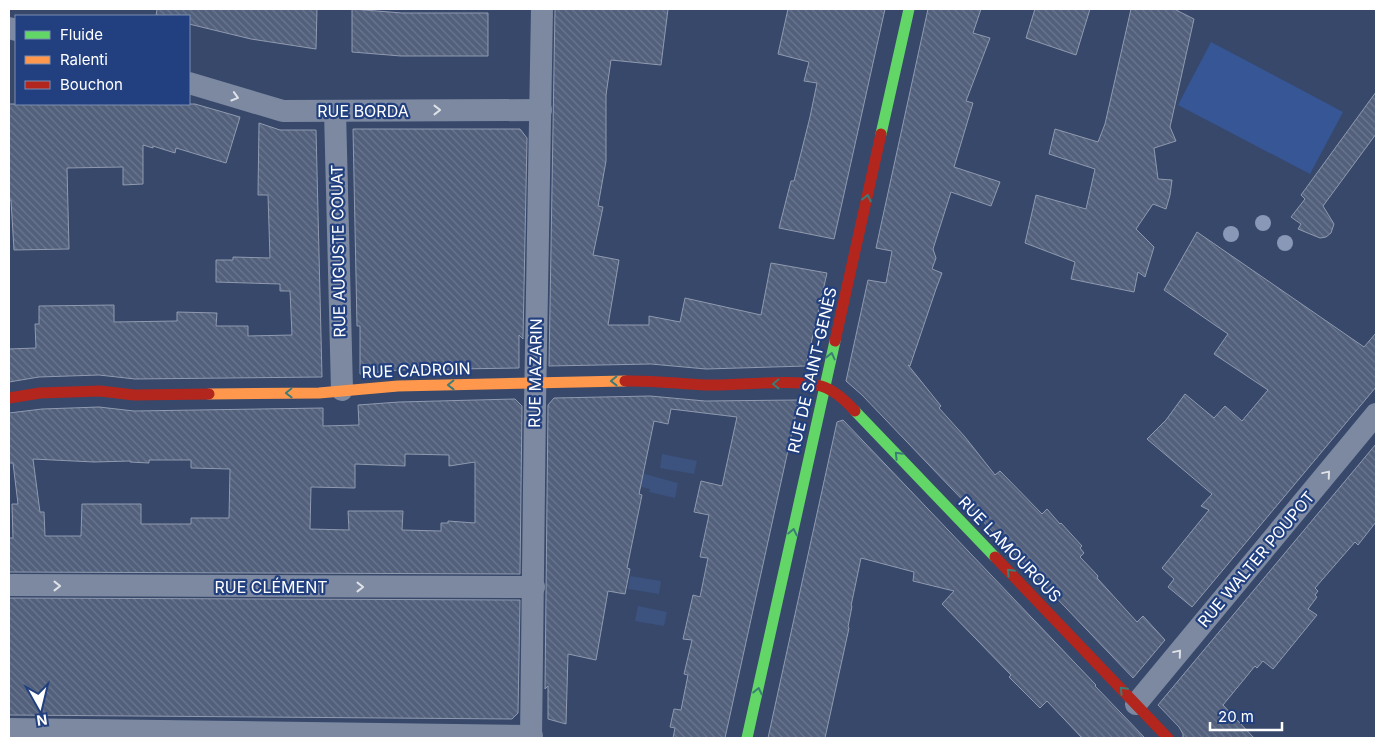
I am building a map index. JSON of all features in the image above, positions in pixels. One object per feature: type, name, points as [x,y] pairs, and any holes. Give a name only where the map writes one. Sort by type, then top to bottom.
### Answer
[{"type":"street","name":"RUE MAZARIN","points":[[532,737],[535,383],[542,9]]},
{"type":"street","name":"RUE DE SAINT-GENÈS","points":[[748,738],[909,9]]},
{"type":"street","name":"RUE BORDA","points":[[190,83],[283,111],[541,110]]},
{"type":"street","name":"RUE AUGUSTE COUAT","points":[[335,111],[342,390]]},
{"type":"street","name":"RUE CADROIN","points":[[9,398],[40,393],[100,391],[134,396],[319,392],[398,386],[651,380],[705,384],[806,383],[824,387]]},
{"type":"street","name":"RUE LAMOUROUS","points":[[824,387],[843,398],[1168,738]]},
{"type":"street","name":"RUE WALTER POUPOT","points":[[1136,704],[1376,414]]},
{"type":"street","name":"RUE CLÉMENT","points":[[9,585],[534,587]]},
{"type":"street","points":[[9,729],[532,737]]},
{"type":"shaded area","points":[[1211,42],[1343,112],[1310,174],[1178,105]]},
{"type":"shaded area","points":[[662,454],[697,461],[694,474],[660,468]]},
{"type":"shaded area","points":[[641,473],[678,483],[675,498],[649,492],[650,489],[638,486]]},
{"type":"shaded area","points":[[630,576],[661,581],[659,594],[628,589]]},
{"type":"shaded area","points":[[638,606],[667,612],[664,626],[635,621]]},
{"type":"building","points":[[157,9],[317,9],[316,49],[251,39],[190,24],[190,15],[156,15]]},
{"type":"building","points":[[352,9],[402,13],[488,13],[488,56],[401,56],[352,52]]},
{"type":"building","points":[[555,9],[668,9],[661,65],[611,60],[606,95],[606,161],[598,206],[603,207],[593,255],[619,260],[608,325],[649,325],[649,316],[680,322],[685,298],[761,315],[771,263],[827,273],[806,366],[706,369],[651,364],[549,366]]},
{"type":"building","points":[[788,9],[885,9],[834,239],[779,228],[791,181],[794,181],[817,83],[804,81],[809,62],[778,54]]},
{"type":"building","points":[[928,9],[981,9],[973,33],[990,38],[966,101],[973,103],[954,167],[1000,182],[991,206],[951,192],[933,249],[936,258],[932,269],[942,273],[910,366],[908,365],[941,406],[939,408],[995,475],[1000,471],[1042,514],[1047,509],[1082,546],[1080,548],[1084,553],[1080,557],[1098,576],[1097,578],[1137,622],[1143,616],[1165,640],[1133,678],[862,395],[846,381],[868,280],[886,283],[892,251],[876,248]]},
{"type":"building","points":[[1035,9],[1090,9],[1076,55],[1026,38]]},
{"type":"building","points":[[1131,9],[1174,9],[1194,19],[1170,127],[1176,141],[1154,148],[1158,179],[1172,180],[1170,195],[1166,209],[1153,204],[1136,229],[1154,247],[1145,277],[1138,272],[1134,292],[1071,279],[1075,262],[1025,243],[1036,195],[1086,209],[1095,169],[1049,154],[1055,129],[1098,142],[1105,124]]},
{"type":"building","points":[[1376,92],[1376,134],[1323,206],[1334,224],[1331,233],[1326,237],[1320,238],[1298,229],[1301,224],[1291,217],[1305,199],[1301,195]]},
{"type":"building","points":[[9,104],[195,104],[240,117],[226,163],[176,148],[175,153],[143,145],[143,184],[123,185],[123,167],[67,168],[69,249],[14,250],[11,200],[9,200]]},
{"type":"building","points":[[259,123],[280,130],[316,130],[322,377],[135,379],[99,375],[39,377],[9,382],[9,349],[36,348],[35,324],[39,324],[39,306],[114,305],[114,322],[177,321],[177,312],[217,313],[216,326],[248,326],[248,336],[292,335],[290,291],[280,291],[280,284],[216,282],[216,260],[233,260],[233,257],[270,258],[268,195],[258,195]]},
{"type":"building","points":[[353,129],[520,129],[527,138],[523,339],[519,335],[519,368],[398,370],[360,374],[360,326],[357,326]]},
{"type":"building","points":[[1197,232],[1364,347],[1376,333],[1376,387],[1192,607],[1168,587],[1174,579],[1162,568],[1209,510],[1201,506],[1212,494],[1147,439],[1166,420],[1185,394],[1214,418],[1225,406],[1242,421],[1268,390],[1214,354],[1228,334],[1164,290]]},
{"type":"building","points":[[650,396],[705,401],[799,400],[725,738],[673,738],[675,728],[670,727],[674,709],[681,710],[688,675],[684,674],[692,640],[683,639],[693,595],[700,597],[708,558],[700,557],[709,515],[694,512],[701,481],[722,486],[737,417],[671,409],[668,424],[654,421],[639,494],[642,495],[627,568],[630,569],[625,594],[608,591],[596,660],[568,654],[566,724],[548,719],[548,686],[545,689],[548,405],[554,398]]},
{"type":"building","points":[[515,399],[522,406],[520,574],[9,572],[9,538],[13,538],[12,504],[18,504],[13,463],[9,463],[9,413],[42,409],[99,407],[134,411],[323,408],[323,426],[359,425],[358,405]],"holes":[[[405,454],[449,455],[449,466],[475,462],[475,523],[448,521],[448,523],[441,523],[441,531],[402,530],[403,511],[348,511],[349,530],[310,529],[311,487],[355,488],[355,464],[405,466]],[[33,459],[149,463],[149,460],[191,460],[191,468],[230,469],[229,518],[191,518],[191,524],[141,524],[141,504],[82,504],[81,536],[45,536],[44,512],[40,512]]]},
{"type":"building","points":[[843,420],[1145,738],[1082,738],[1047,701],[1040,708],[1009,677],[1011,675],[942,604],[954,591],[913,581],[914,572],[861,558],[851,606],[849,628],[825,738],[768,738],[837,422]]},
{"type":"building","points":[[1376,444],[1376,522],[1358,545],[1355,542],[1315,588],[1318,591],[1315,595],[1317,597],[1308,609],[1317,615],[1273,669],[1263,661],[1257,668],[1255,666],[1223,705],[1254,738],[1183,738],[1179,727],[1158,705]]},
{"type":"building","points":[[9,598],[520,600],[518,713],[512,719],[9,715]]},
{"type":"traffic: fast","points":[[881,134],[909,9]]},
{"type":"traffic: fast","points":[[747,738],[835,341]]},
{"type":"traffic: fast","points":[[855,411],[995,557]]},
{"type":"traffic: slow","points":[[209,394],[319,393],[398,386],[625,381]]},
{"type":"traffic: jam","points":[[835,341],[881,134]]},
{"type":"traffic: jam","points":[[625,381],[706,385],[780,382],[808,384],[831,390],[855,411]]},
{"type":"traffic: jam","points":[[9,398],[40,393],[100,391],[134,395],[209,394]]},
{"type":"traffic: jam","points":[[995,557],[1168,738]]}]
